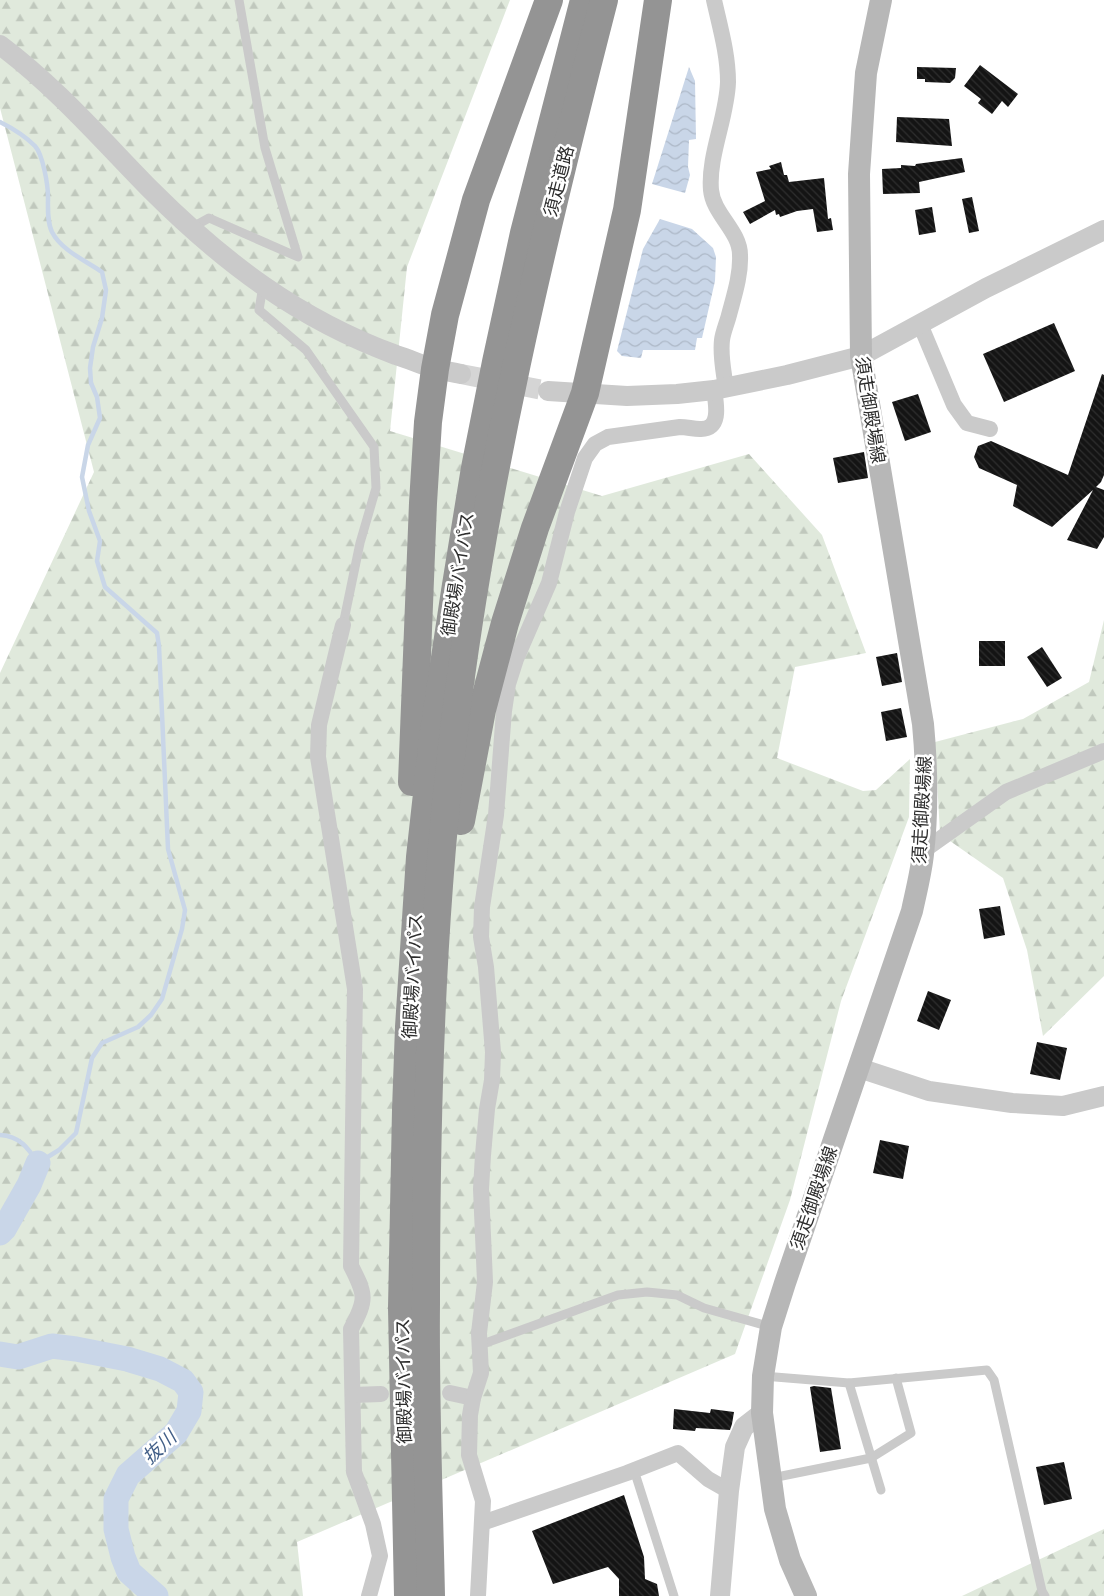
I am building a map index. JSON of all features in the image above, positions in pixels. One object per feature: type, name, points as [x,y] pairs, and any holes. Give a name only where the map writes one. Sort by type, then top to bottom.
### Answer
[{"type":"highway","points":[[409,1027],[413,752],[428,422],[448,371],[445,315],[476,200],[549,0]]},
{"type":"highway","name":"須走道路","points":[[506,362],[524,233],[584,0]]},
{"type":"highway","name":"須走道路","points":[[506,362],[548,222],[604,0]]},
{"type":"highway","points":[[429,1078],[453,867],[482,710],[505,623],[535,528],[584,393],[627,210],[658,0]]},
{"type":"highway","name":"御殿場バイパス","points":[[408,1596],[402,1308],[409,1027],[420,857],[434,731],[475,468],[506,362]]},
{"type":"highway","name":"御殿場バイパス","points":[[431,1596],[426,1305],[429,1078],[433,972],[454,730],[475,585],[494,474],[506,362]]},
{"type":"main road","name":"須走御殿場線","points":[[806,1596],[790,1560],[775,1509],[762,1413],[763,1376],[771,1327],[912,911],[923,851],[926,806],[927,762],[923,724],[861,356],[859,174],[866,72],[881,0]]},
{"type":"street","points":[[478,1596],[483,1500],[469,1454],[470,1415],[481,1373],[479,1333],[485,1282],[481,1189],[493,1052],[481,927],[482,907],[496,815],[504,711],[508,684],[516,659],[549,583],[567,512],[585,458],[595,444],[608,437],[680,427],[702,430],[712,426],[717,417],[722,338],[739,272],[740,253],[734,237],[717,210],[711,192],[711,174],[728,83],[726,56],[714,0]]},
{"type":"street","points":[[0,45],[55,92],[190,228],[225,258],[263,286],[317,320],[371,346],[448,371]]},
{"type":"street","points":[[548,391],[644,395],[720,390],[861,356],[986,288],[1104,230]]},
{"type":"street","points":[[920,324],[954,405],[967,423],[990,429]]},
{"type":"street","points":[[343,625],[319,725],[318,757],[355,989],[350,1266],[363,1290],[361,1309],[350,1329],[354,1472],[373,1524],[380,1556],[369,1596]]},
{"type":"street","points":[[923,851],[1006,792],[1104,751]]},
{"type":"street","points":[[859,1068],[929,1092],[1012,1103],[1063,1106],[1104,1096]]},
{"type":"street","points":[[450,1393],[473,1398]]},
{"type":"street","points":[[353,1395],[381,1394]]},
{"type":"street","points":[[720,1596],[729,1491],[735,1447],[744,1428],[762,1413]]},
{"type":"street","points":[[482,1523],[678,1453],[708,1479],[729,1491]]},
{"type":"lane","points":[[190,228],[209,218],[298,257],[265,148],[239,0]]},
{"type":"lane","points":[[263,286],[259,310],[306,350],[374,447],[376,488],[360,543],[343,625]]},
{"type":"lane","points":[[480,1345],[618,1294],[647,1292],[677,1295],[704,1308],[771,1327]]},
{"type":"lane","points":[[763,1376],[848,1383],[987,1370],[994,1380],[1042,1591],[1045,1596]]},
{"type":"lane","points":[[771,1478],[871,1458],[911,1433],[896,1378]]},
{"type":"lane","points":[[848,1383],[880,1490]]},
{"type":"lane","points":[[634,1470],[674,1596]]},
{"type":"green space","points":[[0,0],[510,0],[407,267],[390,431],[602,496],[749,454],[822,535],[866,653],[795,667],[777,758],[863,791],[876,790],[910,759],[909,817],[841,1001],[790,1200],[735,1354],[297,1542],[303,1596],[0,1596],[0,673],[94,472],[0,108]]},
{"type":"green space","points":[[1104,620],[1104,976],[1043,1036],[1027,950],[1003,878],[940,834],[935,742],[1023,719],[1089,682]]},
{"type":"green space","points":[[1104,1529],[1104,1596],[962,1596]]},
{"type":"water","points":[[689,67],[695,81],[696,139],[689,140],[688,167],[690,175],[685,193],[652,184]]},
{"type":"water","points":[[660,219],[692,229],[713,248],[716,257],[715,281],[702,338],[697,338],[695,350],[643,350],[641,358],[622,356],[617,351],[643,249]]},
{"type":"building","points":[[980,65],[1018,94],[1008,107],[1002,101],[992,114],[978,103],[981,99],[964,86]]},
{"type":"building","points":[[917,67],[956,68],[955,78],[950,83],[925,82],[925,79],[917,79]]},
{"type":"building","points":[[897,117],[949,119],[952,146],[896,142]]},
{"type":"building","points":[[962,158],[965,172],[919,182],[920,193],[883,194],[882,169],[901,168],[901,165],[915,166],[916,164]]},
{"type":"building","points":[[781,162],[784,175],[787,175],[789,182],[824,178],[828,219],[831,218],[833,230],[817,232],[813,209],[797,211],[780,217],[779,214],[776,215],[775,210],[750,224],[743,212],[765,201],[756,172],[771,169],[769,166]]},
{"type":"building","points":[[972,197],[979,231],[969,233],[962,199]]},
{"type":"building","points":[[932,207],[936,232],[919,235],[915,210]]},
{"type":"building","points":[[1054,323],[1075,371],[1004,402],[983,354]]},
{"type":"building","points":[[1102,374],[1104,375],[1104,475],[1096,487],[1104,490],[1104,537],[1097,549],[1067,540],[1093,490],[1052,527],[1013,506],[1017,485],[979,468],[974,457],[978,446],[991,441],[1068,475]]},
{"type":"building","points":[[918,394],[931,432],[905,441],[892,402]]},
{"type":"building","points":[[864,452],[868,478],[838,483],[833,458]]},
{"type":"building","points":[[979,641],[1005,641],[1005,666],[979,666]]},
{"type":"building","points":[[1042,647],[1062,678],[1047,687],[1027,657]]},
{"type":"building","points":[[897,653],[902,682],[882,686],[876,657]]},
{"type":"building","points":[[901,708],[907,737],[886,741],[881,712]]},
{"type":"building","points":[[1000,906],[1005,935],[984,939],[979,909]]},
{"type":"building","points":[[928,991],[951,1000],[939,1030],[917,1021]]},
{"type":"building","points":[[1037,1042],[1067,1048],[1060,1080],[1030,1074]]},
{"type":"building","points":[[880,1140],[909,1146],[903,1179],[873,1173]]},
{"type":"building","points":[[810,1387],[831,1388],[841,1449],[820,1452]]},
{"type":"building","points":[[674,1409],[710,1413],[711,1409],[734,1412],[730,1430],[696,1428],[695,1431],[673,1429]]},
{"type":"building","points":[[1064,1462],[1072,1499],[1044,1505],[1036,1467]]},
{"type":"building","points":[[624,1495],[644,1557],[645,1579],[657,1584],[659,1596],[619,1596],[619,1579],[608,1567],[553,1584],[532,1531]]},
{"type":"waterway","points":[[0,122],[23,136],[38,150],[46,178],[49,224],[56,238],[74,255],[102,272],[106,290],[102,318],[93,347],[90,368],[91,383],[97,397],[100,418],[88,445],[82,477],[89,511],[100,541],[97,561],[105,587],[157,633],[168,849],[185,910],[182,929],[162,999],[151,1015],[138,1027],[102,1043],[92,1058],[76,1133],[59,1150],[38,1163],[27,1148],[18,1140],[0,1135]]},
{"type":"waterway","name":"抜川","points":[[0,1233],[29,1185],[38,1163]]},
{"type":"waterway","name":"抜川","points":[[0,1354],[18,1357],[52,1346],[127,1359],[160,1369],[183,1381],[191,1392],[189,1411],[176,1433],[128,1475],[116,1499],[116,1529],[129,1572],[156,1596]]},
{"type":"tunnel","points":[[461,374],[548,391]]}]
